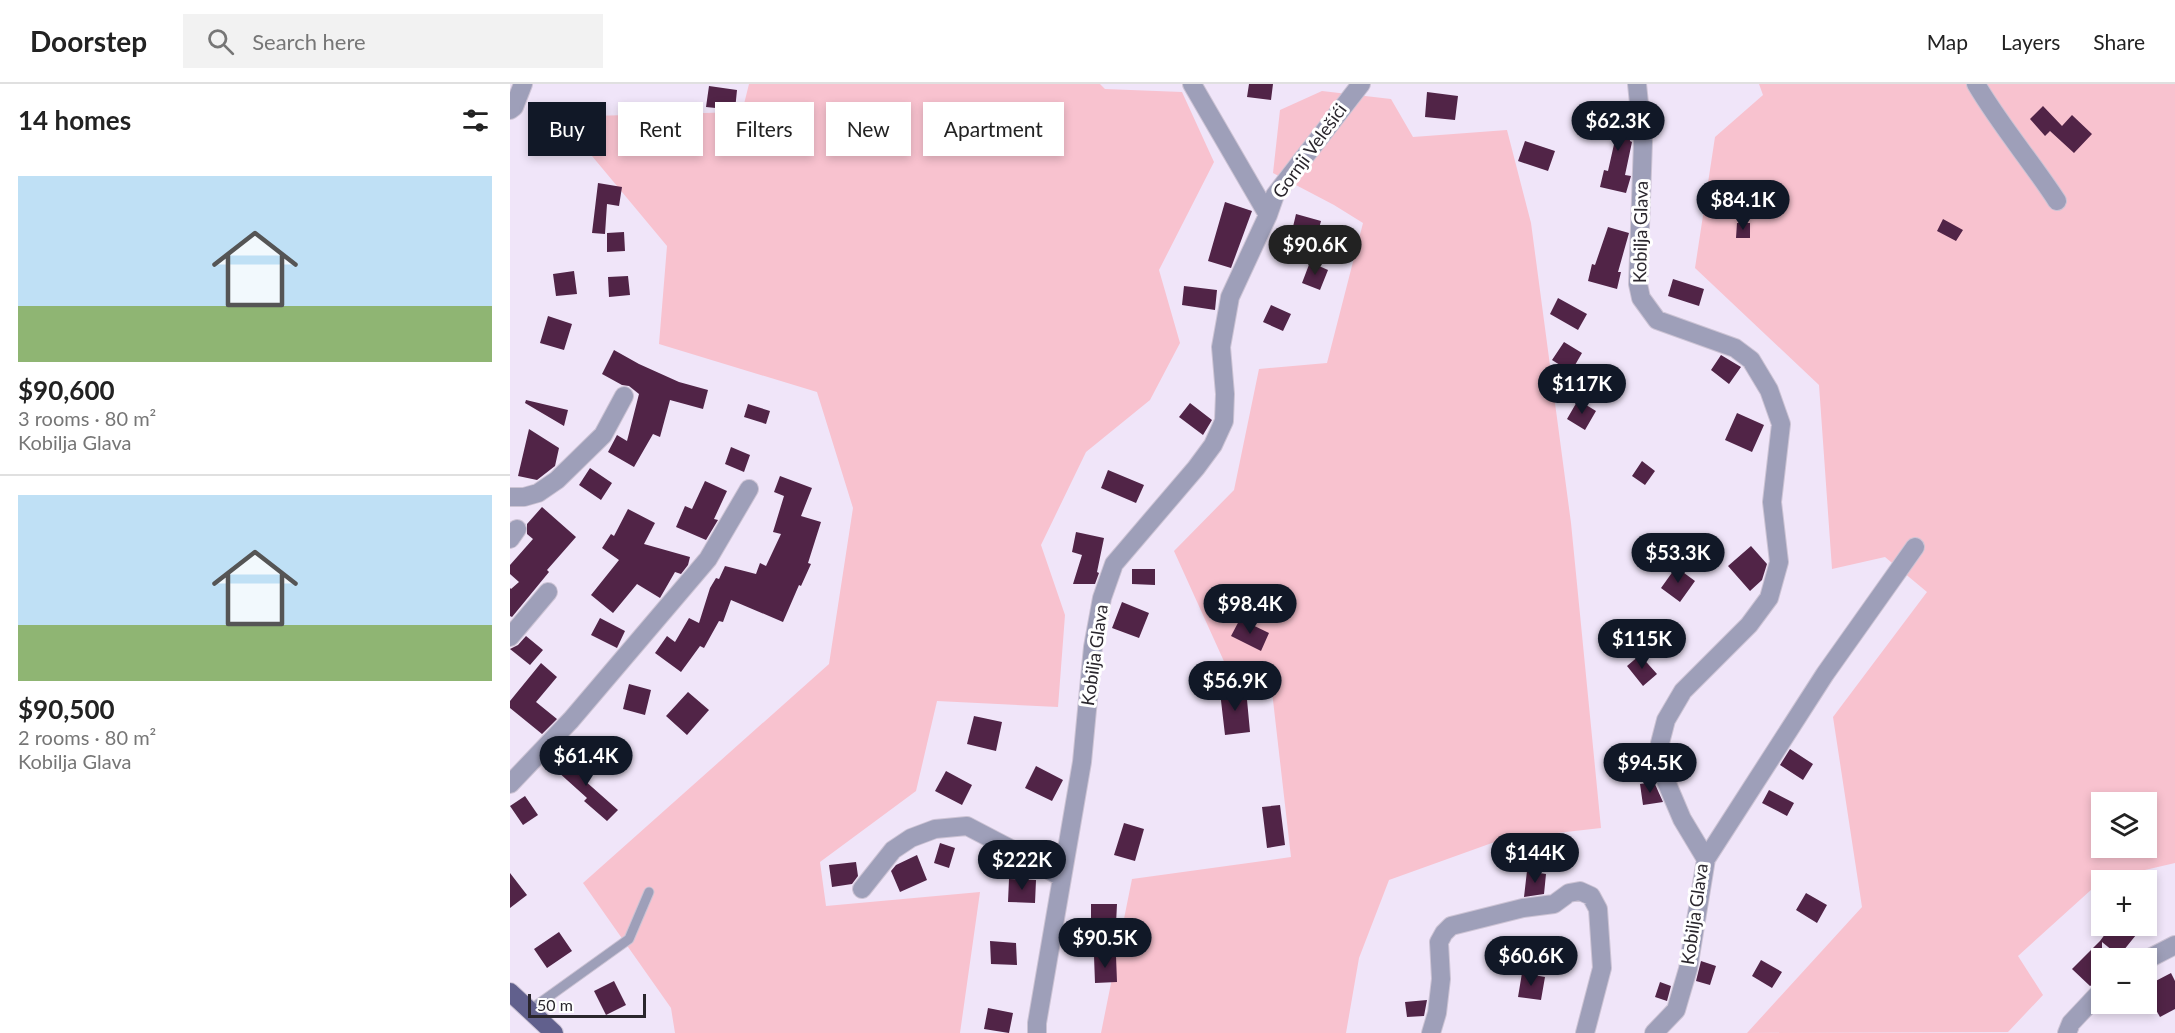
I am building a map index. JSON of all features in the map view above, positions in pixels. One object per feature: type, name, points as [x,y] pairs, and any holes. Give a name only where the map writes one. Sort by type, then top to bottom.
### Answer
[{"type":"main road","points":[[510,992],[554,1033]]},
{"type":"street","points":[[510,110],[514,107],[523,84]]},
{"type":"street","name":"Gornji Velešići","points":[[1192,84],[1268,216]]},
{"type":"street","name":"Gornji Velešići","points":[[1268,216],[1275,195],[1361,84]]},
{"type":"street","name":"Kobilja Glava","points":[[1637,84],[1643,142],[1638,284],[1641,298],[1657,320],[1735,348],[1751,360],[1769,390],[1781,424],[1772,502],[1779,562],[1769,598],[1749,625],[1683,692],[1666,720],[1660,743],[1660,767],[1682,819],[1706,859],[1688,969],[1676,1010],[1654,1033]]},
{"type":"street","points":[[1976,84],[1995,117],[2034,166],[2057,201]]},
{"type":"street","name":"Kobilja Glava","points":[[1037,1033],[1061,877],[1082,762],[1093,647],[1102,598],[1114,564],[1213,445],[1224,421],[1225,394],[1221,347],[1230,297],[1268,216]]},
{"type":"street","points":[[510,497],[538,494],[558,480],[603,435],[624,396]]},
{"type":"street","points":[[510,784],[571,720],[708,559],[748,489]]},
{"type":"street","points":[[1706,859],[1825,674],[1915,547]]},
{"type":"street","points":[[510,637],[548,592]]},
{"type":"street","points":[[862,889],[892,850],[935,829],[967,826],[1061,877]]},
{"type":"street","points":[[1431,1033],[1437,1013],[1441,980],[1439,942],[1451,926],[1523,908],[1554,904],[1569,893],[1580,891],[1591,896],[1598,909],[1602,968],[1586,1033]]},
{"type":"street","points":[[2157,954],[2175,945]]},
{"type":"street","points":[[2067,1033],[2071,1023],[2091,1002]]},
{"type":"lane","points":[[530,1010],[629,939],[648,892]]},
{"type":"shaded area","points":[[749,84],[1100,84],[1105,89],[1182,92],[1214,162],[1159,270],[1180,343],[1150,400],[1086,452],[1041,545],[1065,615],[1058,707],[937,701],[916,791],[820,862],[826,906],[980,892],[960,1033],[675,1033],[671,1008],[583,883],[829,664],[853,508],[817,392],[659,344],[667,246],[592,156],[606,156],[606,116],[618,115],[618,156],[703,156],[703,113],[715,113],[715,156],[814,156],[814,102],[744,102]]},
{"type":"shaded area","points":[[1759,84],[2175,84],[2175,863],[2145,870],[2091,870],[2091,890],[2018,956],[2043,995],[2008,1032],[1747,1033],[1862,907],[1833,717],[1927,592],[1885,557],[1832,569],[1819,385],[1695,268],[1715,137],[1763,95]]},
{"type":"shaded area","points":[[1322,91],[1391,99],[1413,137],[1507,130],[1531,223],[1571,523],[1601,828],[1503,839],[1389,880],[1359,958],[1346,1033],[1101,1033],[1132,879],[1291,857],[1270,674],[1227,668],[1174,551],[1234,490],[1259,369],[1327,363],[1363,223],[1273,173],[1280,110]]},
{"type":"building","points":[[1249,84],[1273,84],[1271,100],[1247,97]]},
{"type":"building","points":[[709,86],[737,90],[736,102],[715,102],[715,108],[706,107]]},
{"type":"building","points":[[1427,92],[1458,96],[1455,120],[1425,117]]},
{"type":"building","points":[[2043,106],[2062,126],[2072,115],[2092,134],[2074,153],[2050,131],[2045,136],[2030,119]]},
{"type":"building","points":[[1609,108],[1628,110],[1630,141],[1632,142],[1625,175],[1631,176],[1626,193],[1600,187],[1604,170],[1608,171],[1617,131],[1608,130]]},
{"type":"building","points":[[1525,141],[1555,151],[1548,171],[1518,161]]},
{"type":"building","points":[[598,183],[622,187],[619,206],[607,204],[605,234],[592,233]]},
{"type":"building","points":[[1225,202],[1252,211],[1231,268],[1208,261]]},
{"type":"building","points":[[1296,214],[1321,221],[1312,254],[1288,248]]},
{"type":"building","points":[[1943,219],[1963,230],[1956,241],[1937,231]]},
{"type":"building","points":[[1737,223],[1750,223],[1750,238],[1736,238]]},
{"type":"building","points":[[1608,227],[1629,233],[1618,272],[1621,272],[1617,289],[1588,281],[1592,264],[1595,265]]},
{"type":"building","points":[[624,232],[625,251],[607,252],[607,233]]},
{"type":"building","points":[[1310,262],[1328,270],[1320,290],[1302,283]]},
{"type":"building","points":[[574,271],[577,294],[556,296],[553,274]]},
{"type":"building","points":[[628,276],[630,295],[609,297],[608,277]]},
{"type":"building","points":[[1673,279],[1704,289],[1699,306],[1668,296]]},
{"type":"building","points":[[1184,286],[1217,290],[1215,310],[1182,305]]},
{"type":"building","points":[[1558,298],[1587,314],[1578,330],[1550,314]]},
{"type":"building","points":[[1271,305],[1291,314],[1283,331],[1263,322]]},
{"type":"building","points":[[548,316],[572,324],[564,350],[540,343]]},
{"type":"building","points":[[1564,342],[1582,353],[1571,372],[1552,360]]},
{"type":"building","points":[[614,350],[679,382],[708,390],[703,409],[670,400],[660,437],[653,434],[634,467],[608,452],[617,435],[627,441],[639,394],[629,386],[622,385],[602,374]]},
{"type":"building","points":[[1721,355],[1741,367],[1729,384],[1711,370]]},
{"type":"building","points":[[526,400],[568,410],[564,426],[525,403]]},
{"type":"building","points":[[1578,400],[1596,411],[1585,430],[1567,419]]},
{"type":"building","points":[[1190,403],[1212,420],[1203,435],[1179,417]]},
{"type":"building","points":[[748,404],[770,411],[766,424],[744,417]]},
{"type":"building","points":[[1737,413],[1764,425],[1752,452],[1725,440]]},
{"type":"building","points":[[529,429],[559,448],[555,466],[537,480],[518,476]]},
{"type":"building","points":[[731,447],[750,455],[744,472],[725,464]]},
{"type":"building","points":[[1642,461],[1655,471],[1645,485],[1632,476]]},
{"type":"building","points":[[590,468],[612,483],[601,500],[579,485]]},
{"type":"building","points":[[1108,470],[1144,485],[1136,503],[1101,488]]},
{"type":"building","points":[[780,476],[812,488],[801,516],[821,522],[808,563],[811,564],[783,622],[731,600],[723,622],[719,621],[704,648],[700,646],[681,672],[655,653],[667,636],[675,642],[689,618],[699,623],[710,588],[716,578],[719,579],[725,566],[756,574],[760,563],[766,566],[781,534],[773,532],[784,496],[774,492]]},
{"type":"building","points":[[705,481],[727,491],[714,519],[718,520],[706,540],[676,527],[685,506],[692,509]]},
{"type":"building","points":[[542,507],[576,537],[547,570],[549,572],[512,617],[510,616],[510,588],[519,582],[510,574],[510,565],[533,539],[527,534],[527,524]]},
{"type":"building","points":[[628,509],[655,523],[644,544],[690,557],[688,565],[681,574],[675,572],[660,598],[637,584],[613,613],[591,595],[619,560],[602,548],[611,534],[614,536]]},
{"type":"building","points":[[1076,532],[1104,538],[1097,572],[1099,573],[1095,584],[1073,584],[1082,555],[1072,552]]},
{"type":"building","points":[[1751,546],[1767,564],[1762,580],[1750,591],[1728,566]]},
{"type":"building","points":[[1676,567],[1695,581],[1680,602],[1661,588]]},
{"type":"building","points":[[1132,569],[1155,569],[1155,585],[1132,584]]},
{"type":"building","points":[[1122,602],[1149,613],[1139,638],[1112,628]]},
{"type":"building","points":[[600,618],[625,631],[617,648],[591,635]]},
{"type":"building","points":[[1240,619],[1269,633],[1261,651],[1231,636]]},
{"type":"building","points":[[526,636],[543,650],[530,665],[510,649],[518,645]]},
{"type":"building","points":[[1640,655],[1657,674],[1643,686],[1627,666]]},
{"type":"building","points":[[541,663],[557,677],[536,702],[557,719],[542,734],[510,708],[510,701]]},
{"type":"building","points":[[629,684],[651,690],[645,715],[623,709]]},
{"type":"building","points":[[1246,689],[1250,732],[1225,735],[1220,692]]},
{"type":"building","points":[[688,692],[709,710],[687,735],[666,716]]},
{"type":"building","points":[[974,716],[1002,722],[996,751],[967,744]]},
{"type":"building","points":[[1790,749],[1813,764],[1803,780],[1780,765]]},
{"type":"building","points":[[573,754],[592,771],[584,780],[618,810],[607,821],[584,801],[587,798],[557,771]]},
{"type":"building","points":[[1036,766],[1063,780],[1052,801],[1025,788]]},
{"type":"building","points":[[946,771],[972,785],[962,805],[935,791]]},
{"type":"building","points":[[1654,782],[1663,802],[1643,805],[1640,784]]},
{"type":"building","points":[[1769,790],[1794,803],[1787,816],[1762,803]]},
{"type":"building","points":[[525,796],[538,815],[523,825],[510,806]]},
{"type":"building","points":[[1280,805],[1285,845],[1267,848],[1262,807]]},
{"type":"building","points":[[1124,823],[1144,829],[1135,861],[1114,855]]},
{"type":"building","points":[[940,843],[955,848],[949,868],[934,863]]},
{"type":"building","points":[[917,855],[927,880],[900,892],[891,871],[896,865]]},
{"type":"building","points":[[856,862],[858,876],[852,884],[832,887],[829,865]]},
{"type":"building","points":[[1527,871],[1546,874],[1544,894],[1524,897]]},
{"type":"building","points":[[510,873],[527,895],[510,908]]},
{"type":"building","points":[[1009,879],[1036,880],[1035,903],[1008,902]]},
{"type":"building","points":[[1806,893],[1827,905],[1817,923],[1796,910]]},
{"type":"building","points":[[1091,904],[1117,904],[1116,924],[1091,923]]},
{"type":"building","points":[[559,932],[572,951],[547,968],[534,949]]},
{"type":"building","points":[[2104,936],[2135,936],[2125,948],[2109,948],[2102,942],[2102,948],[2093,948]]},
{"type":"building","points":[[990,941],[1016,943],[1017,965],[991,964]]},
{"type":"building","points":[[2091,950],[2091,985],[2072,969]]},
{"type":"building","points":[[1094,956],[1116,956],[1117,982],[1095,983]]},
{"type":"building","points":[[1761,960],[1782,972],[1772,988],[1752,976]]},
{"type":"building","points":[[1701,961],[1716,966],[1710,985],[1696,981]]},
{"type":"building","points":[[1522,973],[1545,977],[1541,1000],[1518,997]]},
{"type":"building","points":[[2171,973],[2175,981],[2175,1009],[2160,1017],[2157,1012],[2157,980]]},
{"type":"building","points":[[614,981],[626,1005],[606,1015],[594,991]]},
{"type":"building","points":[[1660,982],[1671,986],[1667,1001],[1655,997]]},
{"type":"building","points":[[1427,1000],[1424,1016],[1407,1017],[1405,1002]]},
{"type":"building","points":[[988,1008],[1013,1013],[1009,1033],[984,1029]]}]
